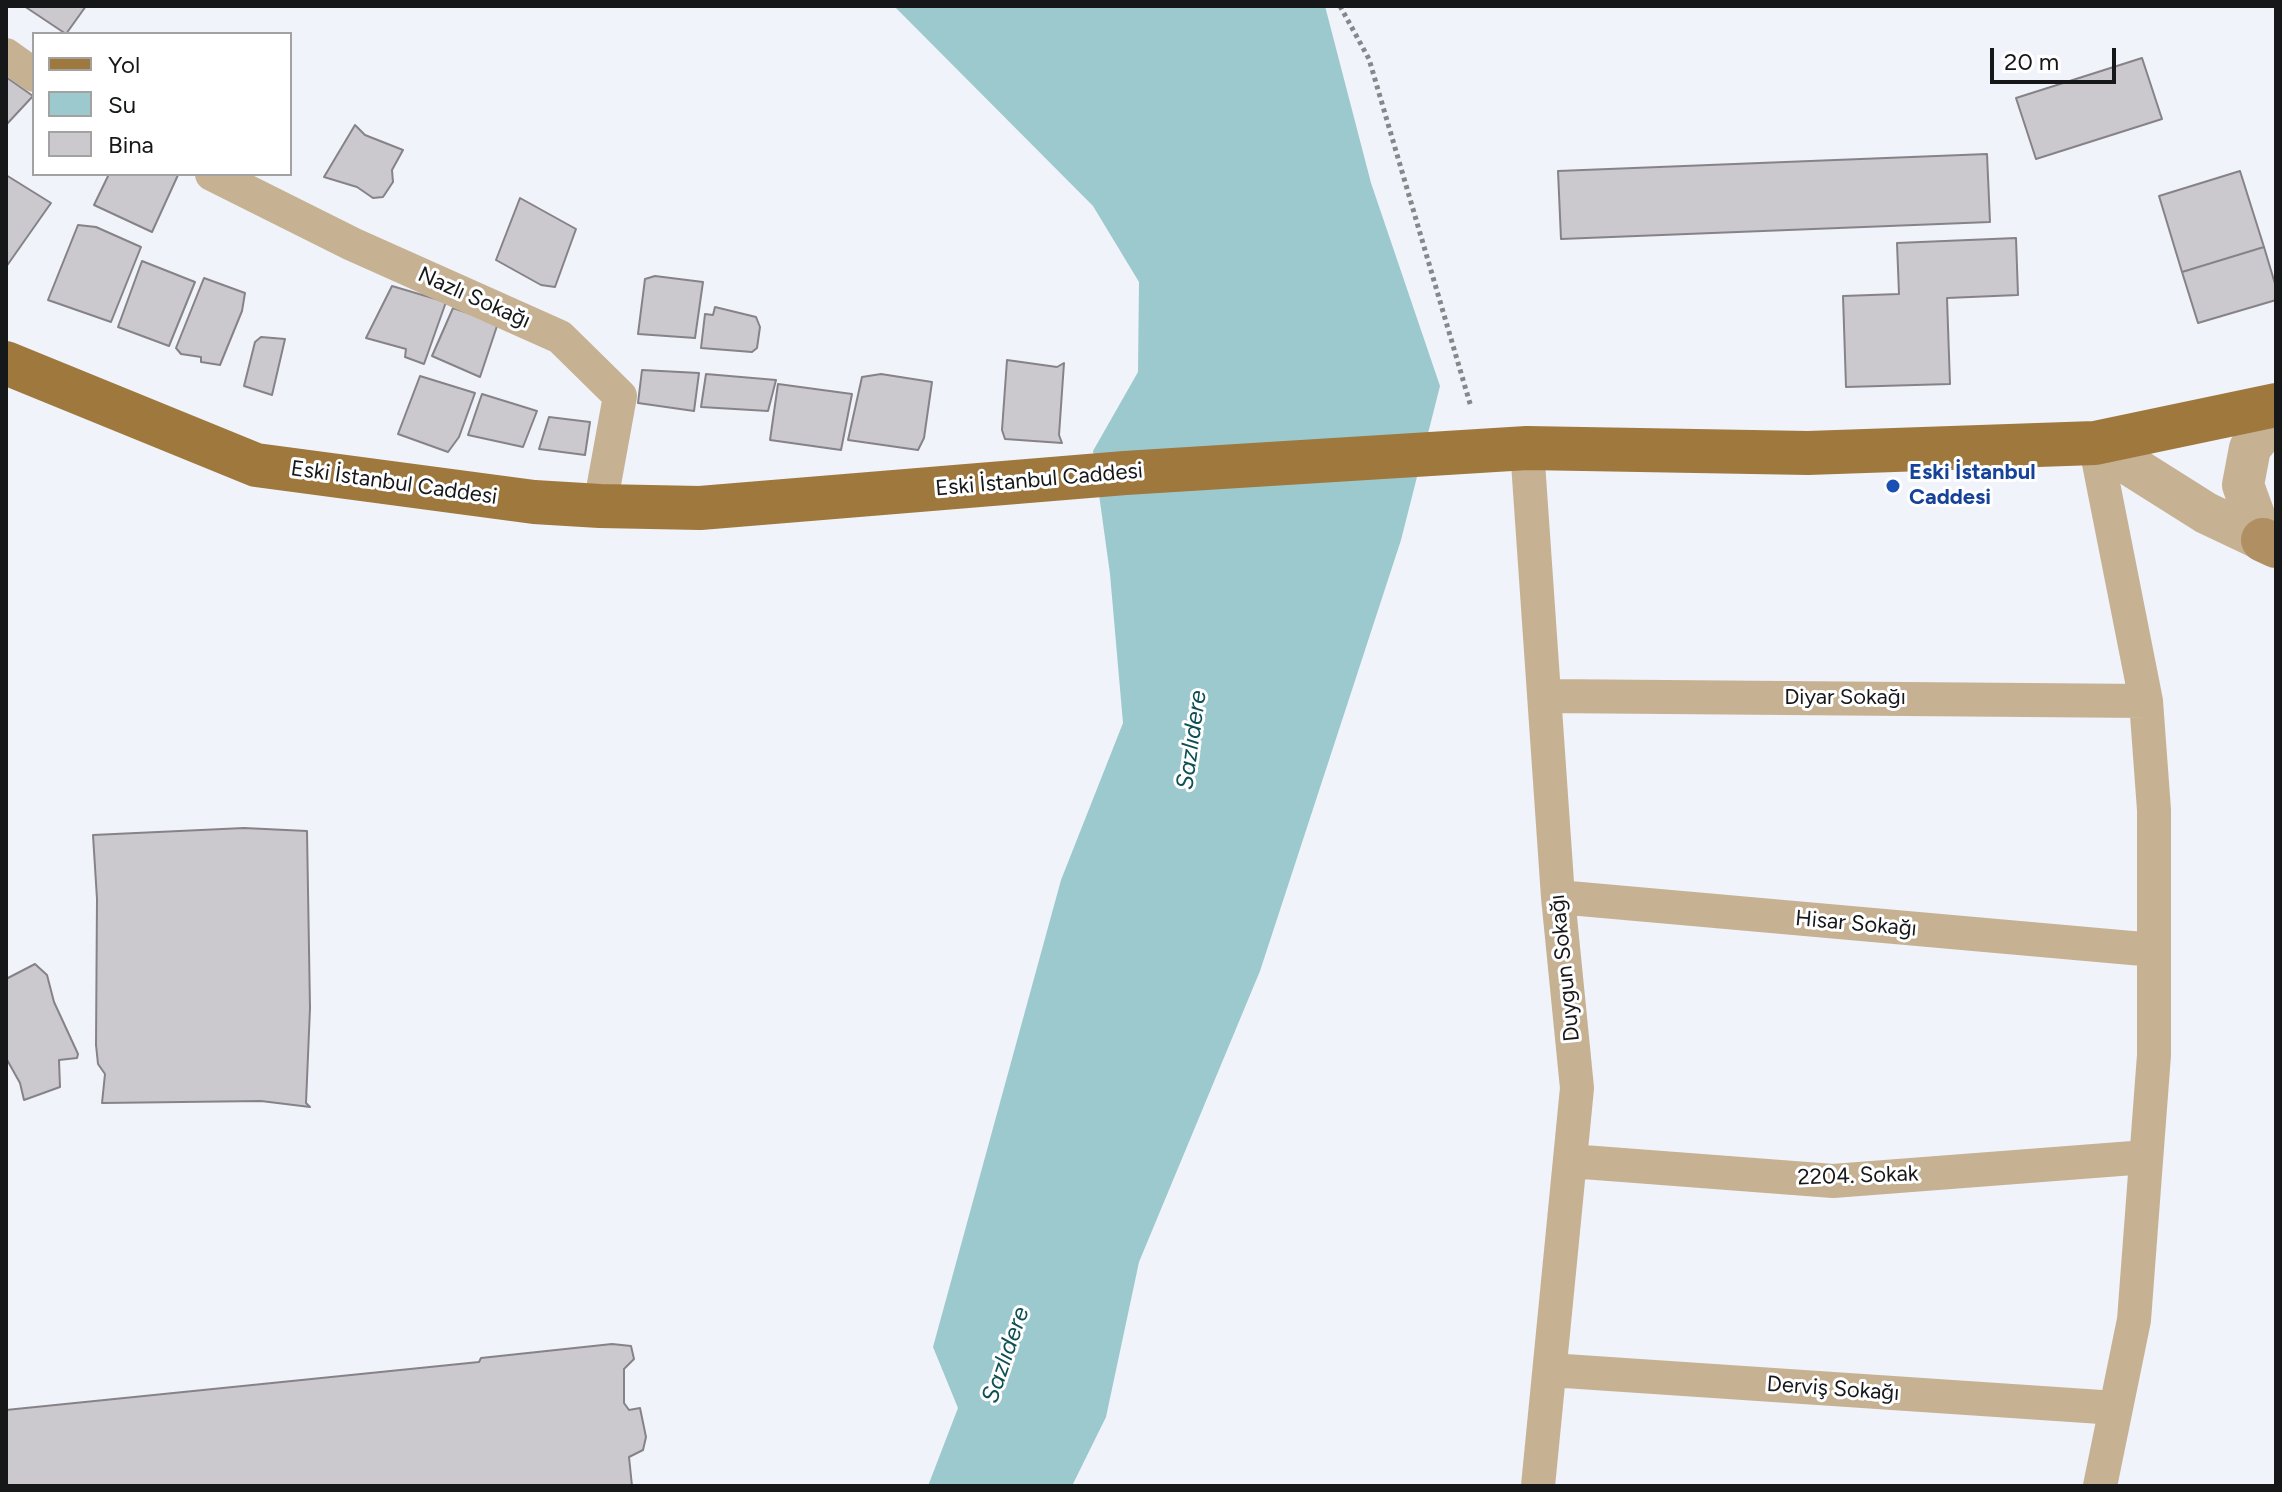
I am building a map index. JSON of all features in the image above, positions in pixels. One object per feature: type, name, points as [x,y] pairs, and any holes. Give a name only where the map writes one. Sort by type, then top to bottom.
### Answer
[{"type":"main road","name":"Eski İstanbul Caddesi","points":[[6,363],[256,465],[534,502],[700,508],[1125,473],[1527,448],[1808,453],[2095,443],[2276,405]]},
{"type":"street","points":[[6,55],[32,74]]},
{"type":"street","name":"Nazlı Sokağı","points":[[216,176],[352,244],[560,337],[620,396],[600,506]]},
{"type":"street","points":[[2270,543],[2243,485],[2250,448],[2276,416]]},
{"type":"street","points":[[2095,443],[2206,513],[2270,543]]},
{"type":"street","points":[[2095,443],[2146,701],[2154,810],[2154,1055],[2134,1320],[2100,1486]]},
{"type":"street","name":"Duygun Sokağı","points":[[1527,448],[1558,897],[1577,1088],[1538,1486]]},
{"type":"street","name":"Diyar Sokağı","points":[[1545,696],[2146,701]]},
{"type":"street","name":"Hisar Sokağı","points":[[1558,897],[2154,950]]},
{"type":"street","name":"2204. Sokak","points":[[1570,1161],[1833,1181],[2146,1157]]},
{"type":"street","name":"Derviş Sokağı","points":[[1550,1370],[2116,1408]]},
{"type":"path","points":[[1340,6],[1369,59],[1473,451]]},
{"type":"water","name":"Sazlıdere","points":[[894,6],[1325,6],[1371,183],[1440,386],[1401,540],[1260,971],[1139,1262],[1106,1417],[1072,1486],[928,1486],[958,1408],[933,1347],[1061,880],[1123,723],[1110,574],[1093,451],[1138,372],[1139,282],[1093,206]]},
{"type":"building","points":[[24,6],[86,6],[67,32]]},
{"type":"building","points":[[2142,58],[2162,119],[2036,159],[2016,98]]},
{"type":"building","points":[[6,77],[32,97],[6,125]]},
{"type":"building","points":[[355,125],[365,135],[403,150],[392,170],[393,182],[383,197],[373,198],[357,187],[324,177]]},
{"type":"building","points":[[1987,154],[1990,222],[1561,239],[1558,171]]},
{"type":"building","points":[[2240,171],[2264,247],[2182,272],[2159,196]]},
{"type":"building","points":[[6,175],[51,203],[6,267]]},
{"type":"building","points":[[108,176],[178,176],[152,232],[94,205]]},
{"type":"building","points":[[520,198],[576,229],[555,287],[541,285],[496,260]]},
{"type":"building","points":[[78,225],[96,227],[141,247],[111,322],[48,300]]},
{"type":"building","points":[[2016,238],[2018,295],[1947,298],[1950,384],[1846,387],[1843,296],[1899,294],[1897,243]]},
{"type":"building","points":[[2264,247],[2276,287],[2276,300],[2198,323],[2182,272]]},
{"type":"building","points":[[142,261],[195,282],[169,346],[118,327]]},
{"type":"building","points":[[655,276],[703,282],[695,338],[638,334],[645,279]]},
{"type":"building","points":[[204,278],[245,293],[242,311],[220,365],[201,362],[201,357],[181,354],[176,348]]},
{"type":"building","points":[[392,286],[446,302],[424,364],[405,357],[406,349],[366,338]]},
{"type":"building","points":[[715,307],[756,317],[760,327],[757,348],[752,352],[701,348],[705,314],[713,315]]},
{"type":"building","points":[[453,308],[498,323],[480,377],[432,356]]},
{"type":"building","points":[[261,337],[285,339],[272,395],[244,386],[255,342]]},
{"type":"building","points":[[1007,360],[1057,367],[1064,363],[1059,435],[1062,443],[1005,439],[1002,430]]},
{"type":"building","points":[[642,370],[699,373],[694,411],[638,403]]},
{"type":"building","points":[[706,374],[776,380],[768,411],[701,407]]},
{"type":"building","points":[[881,374],[932,382],[924,438],[918,450],[848,440],[862,377]]},
{"type":"building","points":[[420,376],[475,393],[459,437],[448,452],[398,434]]},
{"type":"building","points":[[778,384],[852,394],[841,450],[770,440]]},
{"type":"building","points":[[482,394],[537,411],[523,447],[468,435]]},
{"type":"building","points":[[549,417],[590,422],[585,455],[539,449]]},
{"type":"building","points":[[244,828],[307,831],[310,1008],[306,1103],[310,1107],[261,1101],[102,1103],[105,1074],[98,1064],[96,1045],[97,899],[93,835]]},
{"type":"building","points":[[35,964],[47,975],[54,1002],[78,1054],[77,1058],[59,1060],[60,1087],[24,1100],[20,1083],[6,1058],[6,979]]},
{"type":"building","points":[[612,1344],[631,1346],[634,1359],[624,1369],[624,1403],[629,1410],[640,1408],[646,1437],[643,1450],[629,1457],[632,1486],[6,1486],[6,1410],[479,1362],[481,1358]]},
{"type":"place","name":"Eski İstanbul Caddesi","points":[[1893,486]]}]
